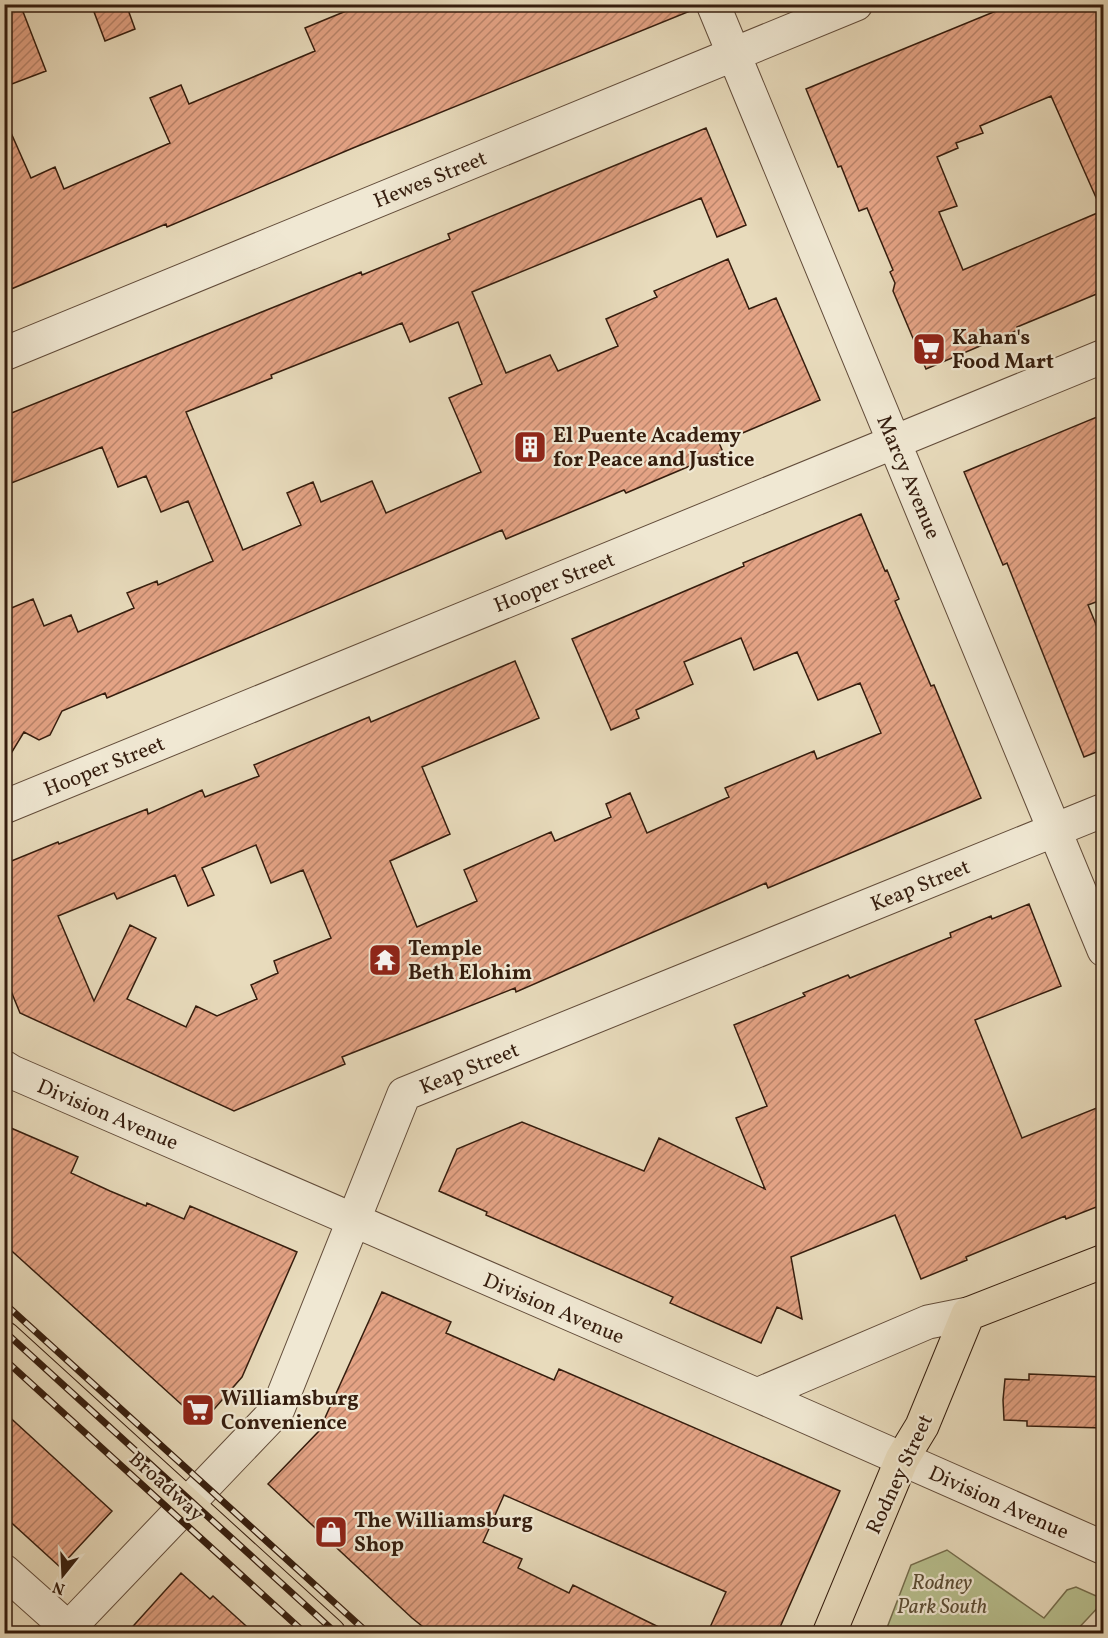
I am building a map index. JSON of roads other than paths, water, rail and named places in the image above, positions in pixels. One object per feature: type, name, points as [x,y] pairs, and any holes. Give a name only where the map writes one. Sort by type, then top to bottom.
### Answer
[{"type":"main road","points":[[968,1314],[1104,1261]]},
{"type":"main road","name":"Rodney Street","points":[[829,1634],[902,1459],[922,1426],[968,1314]]},
{"type":"main road","name":"Broadway","points":[[4,1338],[329,1634]]},
{"type":"street","name":"Marcy Avenue","points":[[713,4],[1104,950]]},
{"type":"street","name":"Hewes Street","points":[[4,354],[856,4]]},
{"type":"street","name":"Hooper Street","points":[[4,807],[1104,356]]},
{"type":"street","name":"Keap Street","points":[[65,1631],[278,1409],[404,1094],[1104,810]]},
{"type":"street","name":"Division Avenue","points":[[4,1067],[1104,1548]]},
{"type":"street","points":[[757,1395],[928,1322],[968,1314]]},
{"type":"street","points":[[4,1571],[65,1631]]},
{"type":"railway","points":[[4,1303],[369,1634]]},
{"type":"railway","points":[[4,1331],[337,1634]]},
{"type":"railway","points":[[4,1359],[306,1634]]},
{"type":"place","name":"Kahan's Food Mart","points":[[929,349]]},
{"type":"place","name":"El Puente Academy for Peace and Justice","points":[[530,447]]},
{"type":"place","name":"Temple Beth Elohim","points":[[385,960]]},
{"type":"place","name":"Williamsburg Convenience","points":[[198,1410]]},
{"type":"place","name":"The Williamsburg Shop","points":[[331,1532]]},
{"type":"park label","name":"Rodney Park South","points":[[942,1594]]}]
